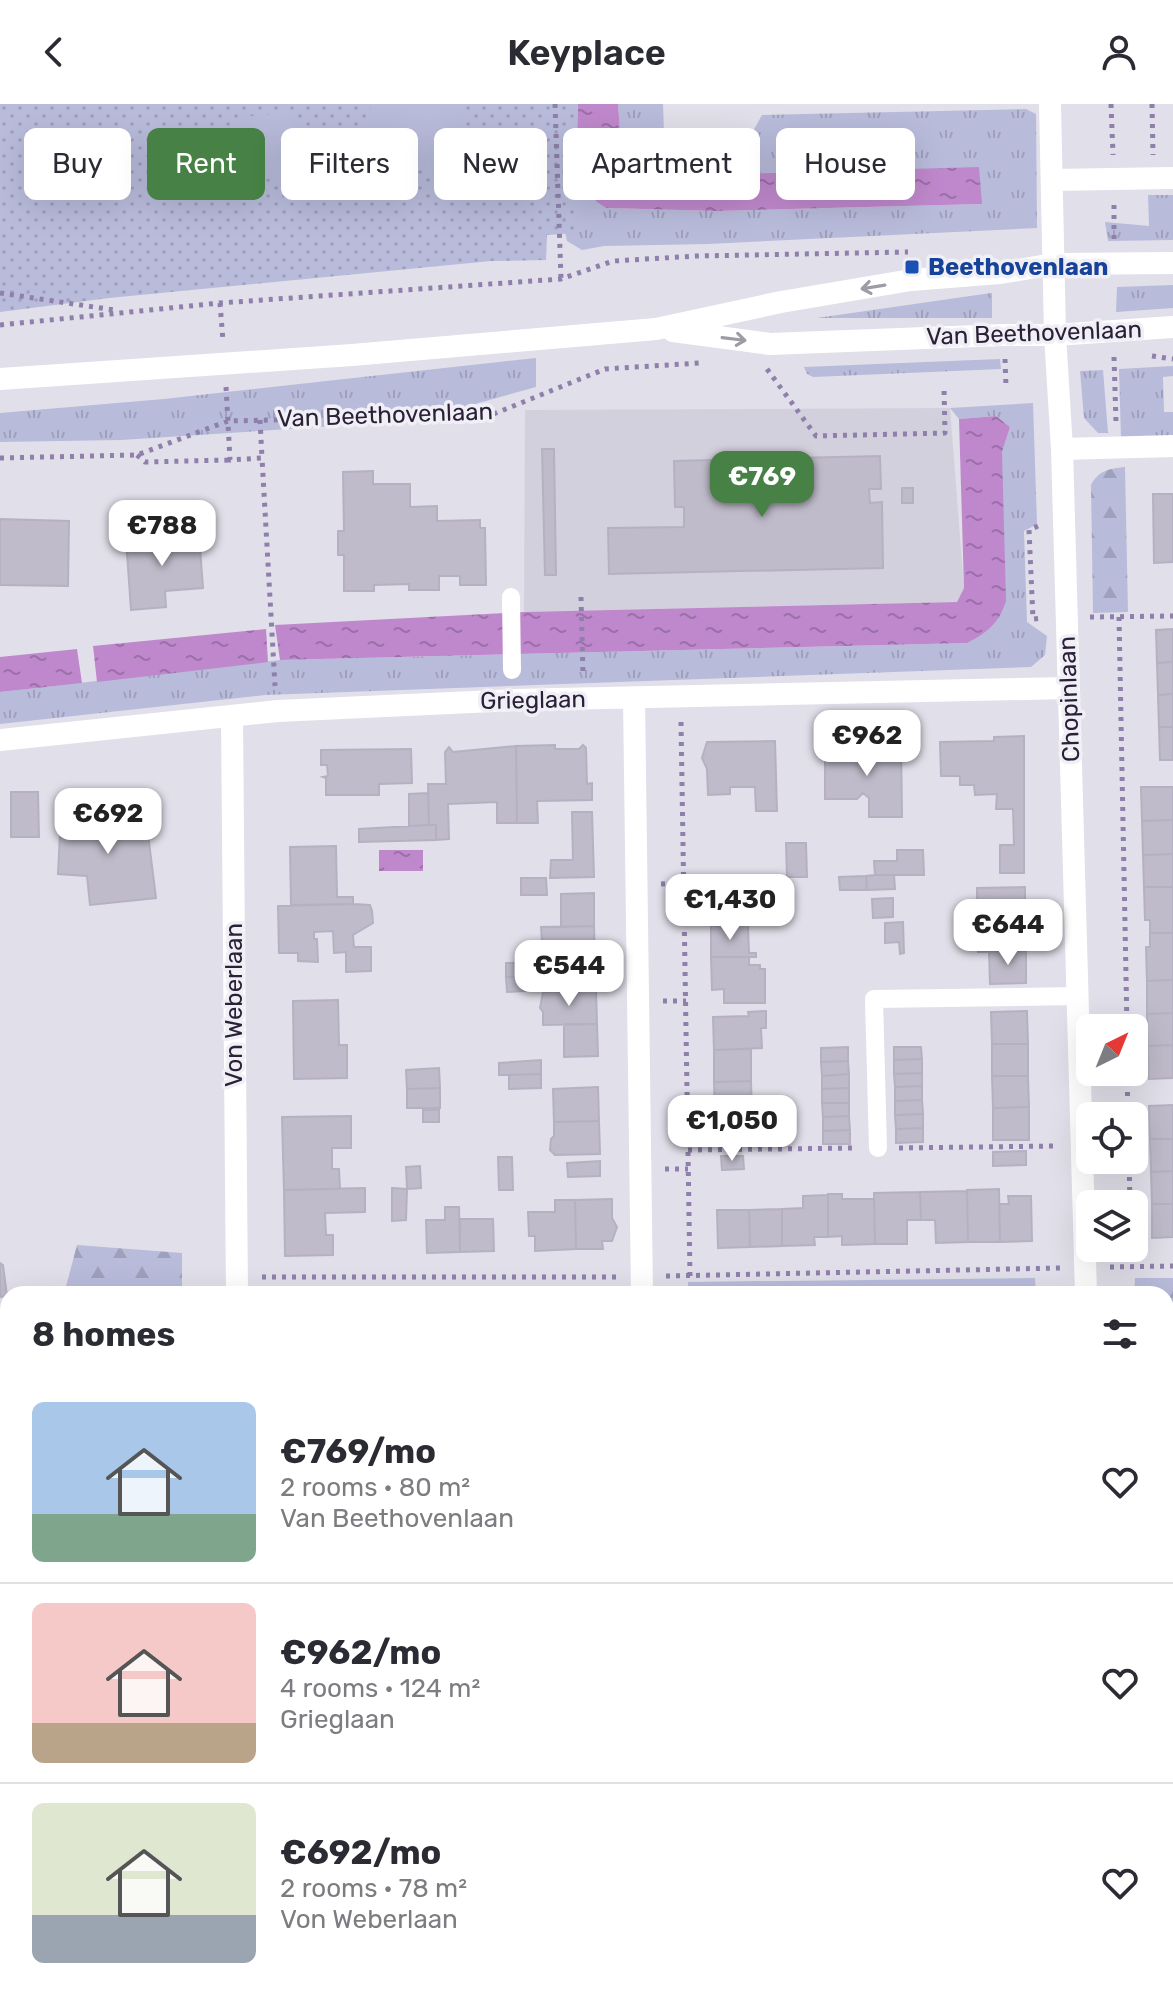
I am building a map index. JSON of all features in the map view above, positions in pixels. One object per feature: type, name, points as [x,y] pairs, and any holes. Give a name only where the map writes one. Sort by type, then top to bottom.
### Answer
[{"type":"street","name":"Chopinlaan","points":[[1050,104],[1086,1286]]},
{"type":"street","points":[[1052,180],[1163,178]]},
{"type":"street","name":"Van Beethovenlaan","points":[[0,379],[656,329],[781,302],[911,280],[1000,273],[1054,264],[1173,263]]},
{"type":"street","name":"Van Beethovenlaan","points":[[656,329],[770,344],[1003,335],[1056,344],[1173,327]]},
{"type":"street","points":[[1062,449],[1173,446]]},
{"type":"street","name":"Grieglaan","points":[[0,740],[232,716],[513,700],[1068,688]]},
{"type":"street","points":[[634,698],[642,1286]]},
{"type":"street","name":"Von Weberlaan","points":[[232,716],[236,1285]]},
{"type":"lane","points":[[511,597],[512,670]]},
{"type":"lane","points":[[878,1148],[874,999],[1078,996]]},
{"type":"path","points":[[555,104],[561,279]]},
{"type":"path","points":[[1111,104],[1114,179]]},
{"type":"path","points":[[1152,104],[1163,178]]},
{"type":"path","points":[[0,325],[220,303],[561,279],[613,261],[919,251]]},
{"type":"path","points":[[0,293],[126,311]]},
{"type":"path","points":[[220,303],[230,460]]},
{"type":"path","name":"Van Beethovenlaan","points":[[1004,354],[1056,344]]},
{"type":"path","points":[[774,361],[762,361],[816,436],[945,433],[944,389]]},
{"type":"path","name":"Van Beethovenlaan","points":[[0,458],[137,455],[228,421],[491,415],[605,369],[700,363]]},
{"type":"path","points":[[260,420],[275,680]]},
{"type":"path","points":[[137,455],[145,462],[262,458]]},
{"type":"path","points":[[581,597],[583,662]]},
{"type":"path","points":[[1127,1014],[1119,617],[1173,616]]},
{"type":"path","points":[[681,697],[690,1276]]},
{"type":"path","points":[[1131,1262],[1131,1267]]},
{"type":"path","points":[[236,1285],[642,1286],[690,1276],[1173,1266]]},
{"type":"shaded area","points":[[950,408],[964,588],[957,602],[524,612],[525,410]]},
{"type":"green space","points":[[0,104],[575,104],[575,128],[563,128],[563,200],[576,200],[576,233],[547,235],[546,260],[491,261],[109,298],[0,312]]},
{"type":"green space","points":[[371,104],[465,104],[462,128],[434,128],[434,170],[418,167],[418,128],[367,128]]},
{"type":"green space","points":[[559,104],[578,104],[578,128],[563,128],[563,200],[600,200],[607,208],[716,211],[981,204],[915,198],[915,128],[776,128],[776,185],[760,184],[760,128],[755,128],[762,115],[1026,109],[1036,114],[1037,228],[604,246],[582,250],[567,241],[563,223]]},
{"type":"green space","points":[[618,104],[663,104],[664,128],[620,128]]},
{"type":"green space","points":[[297,112],[299,128],[281,128],[281,177],[265,179],[265,128],[240,128],[239,117]]},
{"type":"green space","points":[[1148,195],[1173,195],[1173,240],[1108,241],[1105,222],[1149,226]]},
{"type":"green space","points":[[1173,285],[1173,308],[1116,312],[1117,287]]},
{"type":"green space","points":[[991,293],[992,318],[817,318]]},
{"type":"green space","points":[[536,358],[536,387],[446,412],[396,422],[121,440],[0,442],[0,413],[164,399]]},
{"type":"green space","points":[[1000,359],[1001,369],[813,377],[807,374],[804,367]]},
{"type":"green space","points":[[1173,366],[1173,376],[1163,377],[1164,412],[1173,412],[1173,436],[1121,438],[1119,369]]},
{"type":"green space","points":[[1103,370],[1108,433],[1098,433],[1084,418],[1080,371]]},
{"type":"green space","points":[[1033,403],[1037,524],[1024,531],[1027,622],[1047,636],[1045,655],[1031,667],[265,695],[0,724],[0,692],[280,660],[967,643],[1002,452],[1010,427],[996,416],[959,419],[950,408]]},
{"type":"green space","points":[[1125,467],[1128,612],[1093,613],[1091,485],[1105,471]]},
{"type":"green space","points":[[77,1245],[182,1253],[182,1286],[66,1286]]},
{"type":"green space","points":[[1035,1278],[1036,1286],[688,1286],[688,1282]]},
{"type":"green space","points":[[1135,1278],[1173,1278],[1173,1286],[1134,1286]]},
{"type":"water","points":[[578,104],[618,104],[620,128],[577,128]]},
{"type":"water","points":[[979,167],[982,204],[716,211],[607,208],[595,200],[760,200],[760,173],[776,173],[776,200],[915,200],[915,169]]},
{"type":"water","points":[[996,416],[1010,427],[1002,452],[1006,601],[991,626],[967,643],[280,660],[275,625],[524,612],[957,602],[964,588],[959,419]]},
{"type":"water","points":[[266,629],[268,662],[97,682],[93,646]]},
{"type":"water","points":[[77,649],[82,683],[0,692],[0,657]]},
{"type":"water","points":[[379,850],[423,850],[423,871],[379,871]]},
{"type":"building","points":[[542,449],[554,449],[556,575],[545,575]]},
{"type":"building","points":[[880,456],[881,489],[869,489],[870,503],[882,502],[883,568],[609,574],[608,528],[684,527],[684,507],[675,507],[674,461]]},
{"type":"building","points":[[373,471],[373,484],[410,484],[410,507],[437,506],[437,521],[480,520],[480,528],[485,528],[486,585],[460,585],[460,576],[439,576],[439,590],[409,590],[409,584],[374,585],[374,591],[344,591],[344,555],[338,555],[338,531],[344,531],[343,472]]},
{"type":"building","points":[[902,488],[913,488],[913,503],[902,503]]},
{"type":"building","points":[[1153,494],[1173,494],[1173,562],[1154,563]]},
{"type":"building","points":[[0,519],[69,521],[68,586],[0,585]]},
{"type":"building","points":[[199,534],[203,588],[165,591],[166,607],[131,610],[126,539]]},
{"type":"building","points":[[1173,629],[1173,662],[1157,663],[1156,630]]},
{"type":"building","points":[[1173,662],[1173,694],[1158,695],[1157,663]]},
{"type":"building","points":[[1173,694],[1173,727],[1159,727],[1158,695]]},
{"type":"building","points":[[1159,727],[1173,727],[1173,760],[1160,760]]},
{"type":"building","points":[[1024,736],[1024,873],[1000,873],[1000,845],[1014,845],[1013,809],[996,809],[997,794],[975,795],[974,785],[960,785],[960,776],[941,776],[940,742],[994,741],[994,737]]},
{"type":"building","points":[[775,741],[777,811],[756,811],[755,787],[730,787],[730,794],[708,795],[707,769],[702,758],[707,742]]},
{"type":"building","points":[[901,744],[902,817],[869,817],[869,798],[863,793],[857,799],[825,799],[825,750],[886,749],[886,745]]},
{"type":"building","points":[[555,745],[555,749],[579,749],[583,745],[586,748],[587,784],[592,783],[592,800],[537,801],[538,823],[517,823],[516,746]]},
{"type":"building","points":[[516,746],[517,823],[497,823],[497,802],[448,804],[449,839],[436,840],[436,825],[429,825],[428,784],[446,784],[445,752],[449,747],[453,752]]},
{"type":"building","points":[[411,749],[412,783],[379,784],[379,795],[326,795],[326,778],[323,777],[328,776],[327,765],[321,765],[321,750]]},
{"type":"building","points":[[1141,787],[1173,787],[1173,820],[1142,821]]},
{"type":"building","points":[[11,792],[38,792],[39,837],[11,837]]},
{"type":"building","points":[[428,793],[429,825],[409,826],[409,794]]},
{"type":"building","points":[[572,812],[592,812],[594,877],[550,878],[551,860],[573,860]]},
{"type":"building","points":[[61,813],[146,818],[156,898],[90,905],[87,876],[58,874]]},
{"type":"building","points":[[1173,820],[1173,854],[1143,855],[1142,821]]},
{"type":"building","points":[[436,825],[436,840],[359,842],[359,829]]},
{"type":"building","points":[[786,843],[806,843],[807,877],[787,877]]},
{"type":"building","points":[[336,846],[337,897],[353,897],[353,904],[291,905],[290,847]]},
{"type":"building","points":[[897,850],[923,850],[924,875],[875,875],[874,861],[897,861]]},
{"type":"building","points":[[1173,854],[1173,887],[1144,887],[1143,855]]},
{"type":"building","points":[[894,875],[895,889],[867,890],[866,876]]},
{"type":"building","points":[[866,876],[867,890],[840,890],[839,877]]},
{"type":"building","points":[[521,878],[546,878],[547,895],[521,895]]},
{"type":"building","points":[[1025,887],[1025,919],[977,920],[977,888]]},
{"type":"building","points":[[1144,887],[1173,887],[1173,933],[1150,933],[1150,920],[1145,920]]},
{"type":"building","points":[[755,892],[755,925],[711,926],[710,893]]},
{"type":"building","points":[[594,893],[594,926],[561,927],[561,894]]},
{"type":"building","points":[[893,898],[893,917],[873,918],[872,899]]},
{"type":"building","points":[[370,905],[372,911],[373,923],[353,935],[354,947],[371,947],[371,971],[346,972],[346,952],[334,953],[333,931],[314,932],[318,962],[298,961],[298,953],[279,953],[278,906]]},
{"type":"building","points":[[1025,919],[1026,951],[978,952],[977,920]]},
{"type":"building","points":[[903,922],[904,953],[900,954],[899,942],[885,943],[885,923]]},
{"type":"building","points":[[748,925],[749,953],[756,953],[756,957],[711,957],[711,926]]},
{"type":"building","points":[[594,926],[595,959],[543,959],[541,927]]},
{"type":"building","points":[[1150,933],[1173,933],[1173,980],[1147,981],[1146,947],[1150,947]]},
{"type":"building","points":[[989,951],[1026,951],[1026,983],[990,984]]},
{"type":"building","points":[[711,957],[749,957],[749,965],[760,965],[760,969],[765,969],[765,1003],[724,1003],[724,989],[712,990]]},
{"type":"building","points":[[539,962],[539,976],[506,977],[506,963]]},
{"type":"building","points":[[539,976],[540,990],[507,992],[506,977]]},
{"type":"building","points":[[1173,980],[1173,1013],[1147,1014],[1147,981]]},
{"type":"building","points":[[596,990],[597,1024],[543,1025],[540,1008],[543,992]]},
{"type":"building","points":[[338,1000],[339,1045],[347,1045],[347,1078],[294,1079],[293,1001]]},
{"type":"building","points":[[766,1011],[766,1028],[761,1028],[762,1048],[714,1050],[713,1017],[749,1016],[748,1012]]},
{"type":"building","points":[[1027,1011],[1028,1044],[992,1044],[991,1012]]},
{"type":"building","points":[[1173,1013],[1173,1045],[1148,1046],[1147,1014]]},
{"type":"building","points":[[564,1024],[597,1024],[598,1056],[564,1057]]},
{"type":"building","points":[[992,1044],[1028,1044],[1028,1076],[992,1076]]},
{"type":"building","points":[[1173,1045],[1173,1078],[1149,1079],[1148,1046]]},
{"type":"building","points":[[848,1047],[848,1061],[821,1062],[821,1048]]},
{"type":"building","points":[[894,1047],[921,1047],[922,1059],[894,1060]]},
{"type":"building","points":[[751,1049],[751,1081],[714,1082],[714,1050]]},
{"type":"building","points":[[922,1059],[922,1073],[894,1074],[894,1060]]},
{"type":"building","points":[[541,1060],[541,1074],[499,1075],[499,1063]]},
{"type":"building","points":[[848,1061],[849,1074],[822,1076],[821,1062]]},
{"type":"building","points":[[439,1068],[440,1088],[407,1089],[406,1070]]},
{"type":"building","points":[[922,1073],[922,1086],[895,1087],[894,1074]]},
{"type":"building","points":[[541,1074],[541,1088],[509,1089],[509,1075]]},
{"type":"building","points":[[849,1074],[849,1088],[822,1089],[822,1076]]},
{"type":"building","points":[[992,1076],[1028,1076],[1029,1107],[993,1108]]},
{"type":"building","points":[[751,1081],[752,1113],[715,1114],[714,1082]]},
{"type":"building","points":[[922,1086],[922,1100],[895,1101],[895,1087]]},
{"type":"building","points":[[598,1087],[599,1121],[554,1122],[553,1089]]},
{"type":"building","points":[[440,1088],[440,1108],[407,1108],[407,1089]]},
{"type":"building","points":[[849,1088],[849,1103],[822,1103],[822,1089]]},
{"type":"building","points":[[922,1100],[923,1114],[895,1115],[895,1101]]},
{"type":"building","points":[[822,1103],[849,1103],[849,1116],[823,1117]]},
{"type":"building","points":[[1173,1105],[1173,1139],[1150,1139],[1149,1106]]},
{"type":"building","points":[[1029,1107],[1029,1140],[993,1140],[993,1108]]},
{"type":"building","points":[[423,1110],[439,1110],[439,1122],[423,1122]]},
{"type":"building","points":[[752,1113],[753,1145],[715,1146],[715,1114]]},
{"type":"building","points":[[923,1114],[923,1128],[896,1129],[895,1115]]},
{"type":"building","points":[[351,1116],[351,1148],[332,1148],[332,1169],[339,1169],[340,1189],[284,1190],[282,1117]]},
{"type":"building","points":[[849,1116],[850,1130],[823,1131],[823,1117]]},
{"type":"building","points":[[599,1121],[600,1154],[555,1155],[550,1150],[554,1122]]},
{"type":"building","points":[[923,1128],[923,1142],[896,1143],[896,1129]]},
{"type":"building","points":[[850,1130],[850,1144],[823,1144],[823,1131]]},
{"type":"building","points":[[1150,1139],[1173,1139],[1173,1171],[1151,1172]]},
{"type":"building","points":[[1026,1151],[1026,1165],[993,1166],[993,1152]]},
{"type":"building","points":[[721,1156],[743,1156],[744,1169],[722,1170]]},
{"type":"building","points":[[498,1157],[512,1157],[513,1190],[499,1190]]},
{"type":"building","points":[[600,1161],[600,1176],[568,1177],[567,1163]]},
{"type":"building","points":[[420,1166],[421,1188],[407,1189],[406,1167]]},
{"type":"building","points":[[1173,1171],[1173,1204],[1152,1204],[1151,1172]]},
{"type":"building","points":[[365,1188],[365,1212],[325,1213],[326,1235],[333,1235],[333,1255],[285,1256],[284,1190]]},
{"type":"building","points":[[392,1188],[407,1189],[406,1220],[392,1221]]},
{"type":"building","points":[[999,1189],[1000,1242],[968,1242],[967,1190]]},
{"type":"building","points":[[967,1191],[968,1242],[936,1243],[935,1220],[921,1220],[920,1192]]},
{"type":"building","points":[[920,1192],[921,1220],[907,1220],[907,1244],[875,1244],[874,1193]]},
{"type":"building","points":[[828,1194],[842,1194],[842,1199],[874,1199],[875,1244],[842,1245],[842,1236],[828,1237]]},
{"type":"building","points":[[828,1195],[828,1237],[814,1237],[815,1245],[782,1246],[782,1209],[803,1208],[803,1196]]},
{"type":"building","points":[[1008,1196],[1031,1196],[1032,1241],[1000,1242],[999,1204],[1009,1204]]},
{"type":"building","points":[[612,1199],[612,1218],[617,1227],[612,1241],[602,1241],[603,1249],[576,1249],[575,1200]]},
{"type":"building","points":[[555,1200],[575,1200],[576,1249],[535,1251],[535,1236],[529,1236],[528,1212],[555,1212]]},
{"type":"building","points":[[1152,1204],[1173,1204],[1173,1237],[1152,1238]]},
{"type":"building","points":[[445,1207],[459,1207],[460,1252],[427,1253],[426,1220],[445,1220]]},
{"type":"building","points":[[782,1209],[782,1246],[750,1247],[749,1210]]},
{"type":"building","points":[[717,1210],[749,1210],[750,1247],[718,1248]]},
{"type":"building","points":[[460,1219],[493,1219],[494,1251],[460,1252]]},
{"type":"building","points":[[0,1263],[3,1265],[6,1286],[0,1286]]},
{"type":"place","name":"Beethovenlaan","points":[[912,267]]}]
